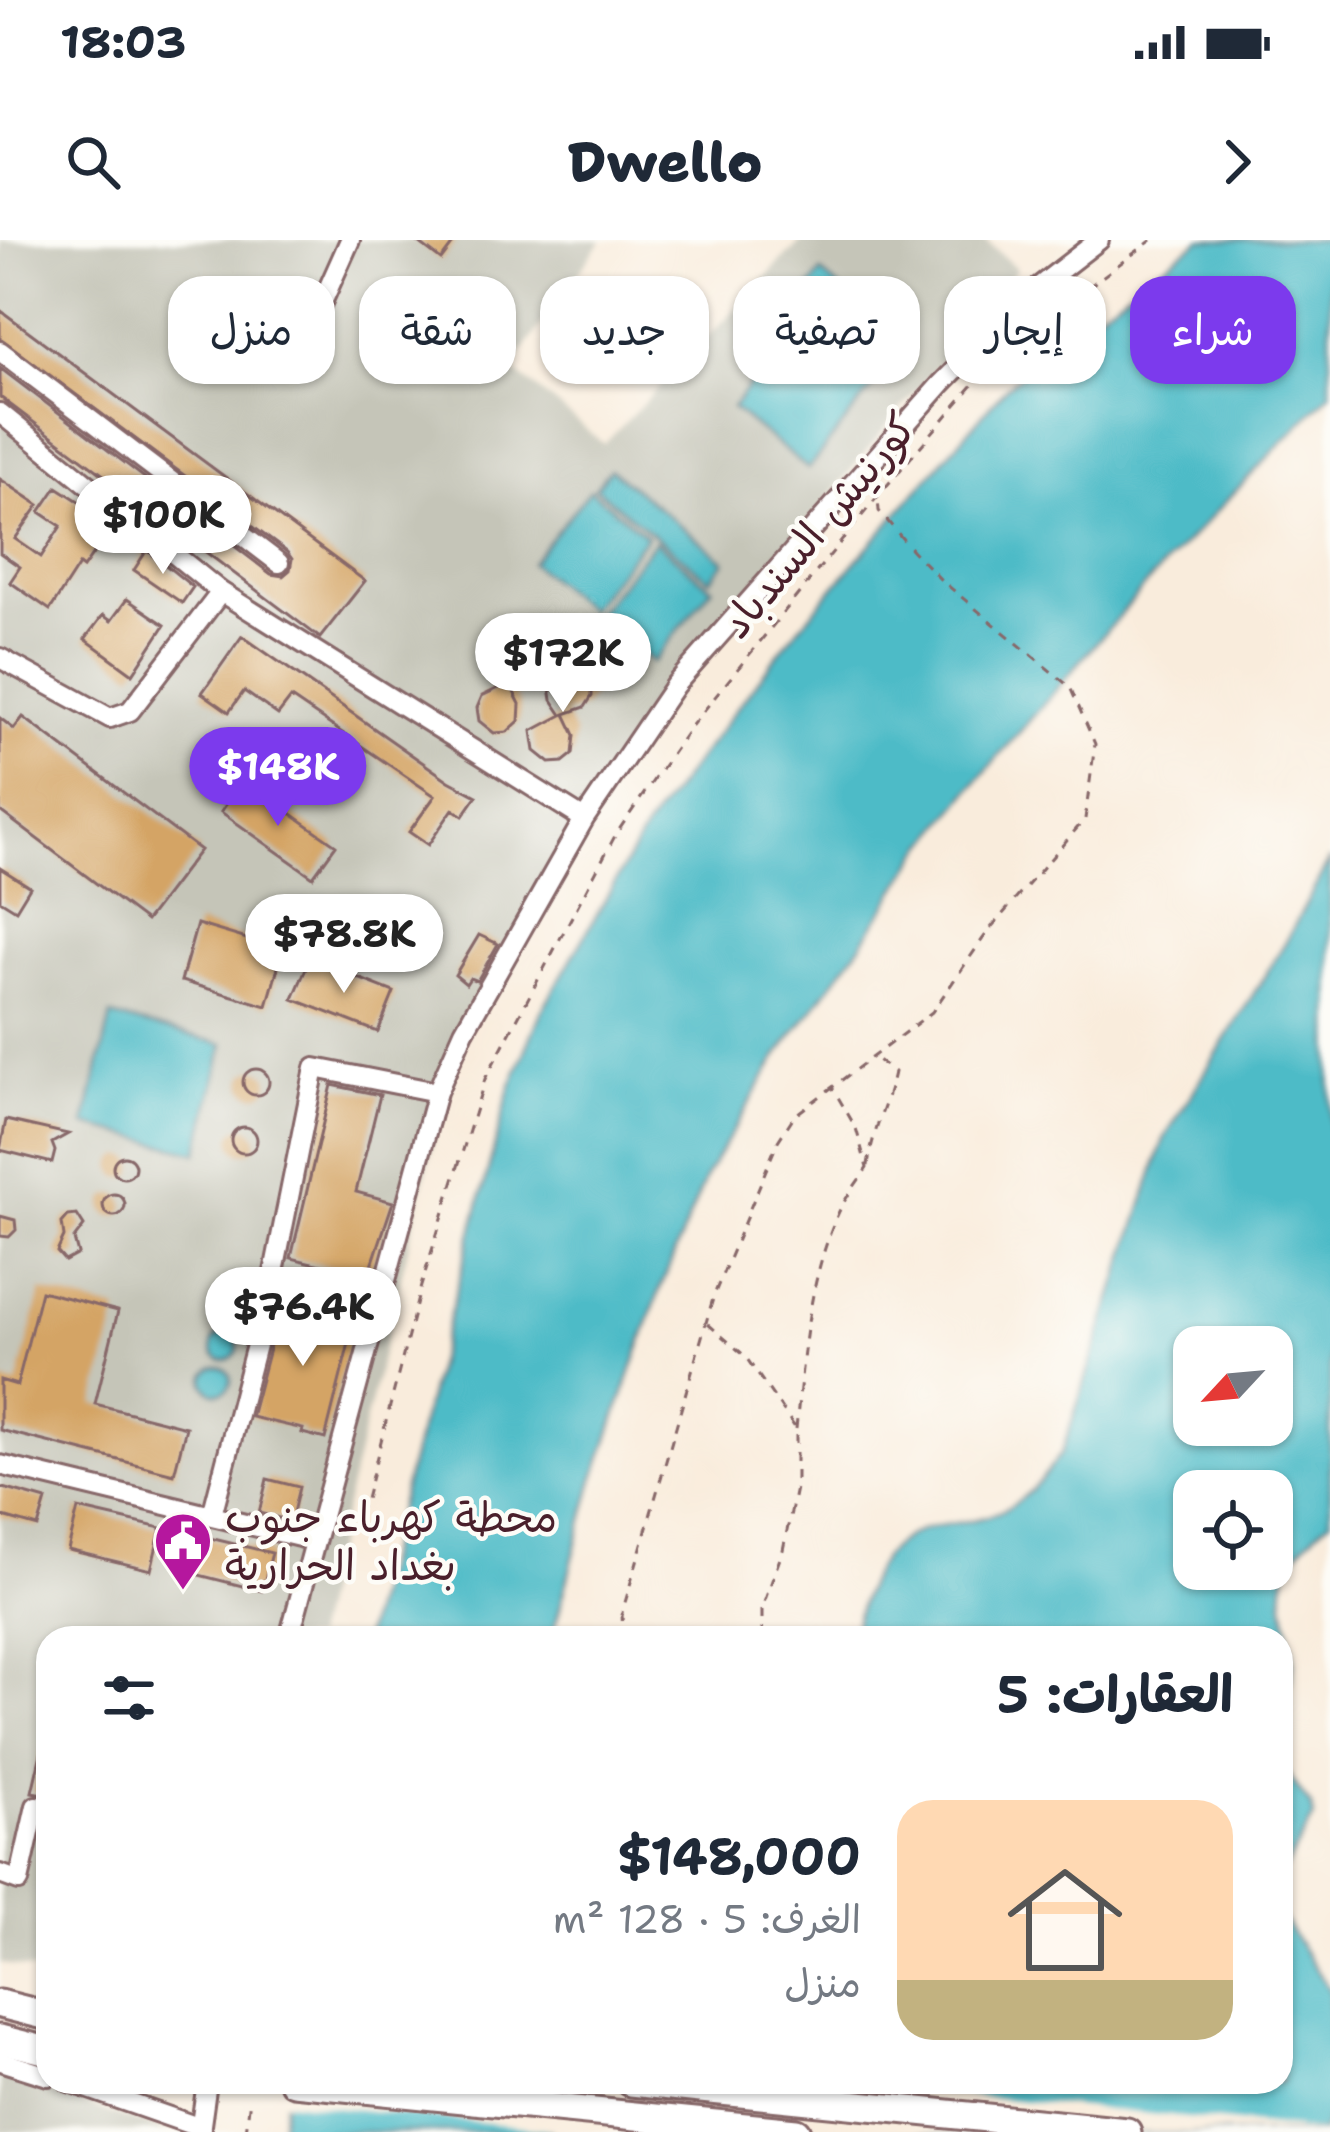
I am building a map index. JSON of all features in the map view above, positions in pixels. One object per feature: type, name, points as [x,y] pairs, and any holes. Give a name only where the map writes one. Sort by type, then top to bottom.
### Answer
[{"type":"highway","points":[[0,2004],[36,2013]]},
{"type":"highway","points":[[0,2038],[36,2048]]},
{"type":"highway","points":[[414,2094],[796,2132]]},
{"type":"highway","points":[[750,2094],[1127,2132]]},
{"type":"street","points":[[334,276],[350,240]]},
{"type":"street","points":[[292,1626],[437,1092],[464,1031],[584,819],[675,685],[875,458],[1032,292],[1099,240]]},
{"type":"street","points":[[0,351],[278,563]]},
{"type":"street","points":[[0,413],[221,592],[584,819]]},
{"type":"street","points":[[0,658],[110,718],[130,711],[221,592]]},
{"type":"street","points":[[212,1515],[271,1287],[315,1068],[437,1092]]},
{"type":"street","points":[[271,1287],[376,1310]]},
{"type":"street","points":[[0,1465],[314,1535]]},
{"type":"street","points":[[0,1874],[19,1881],[36,1806]]},
{"type":"street","points":[[0,2061],[36,2072]]},
{"type":"street","points":[[101,2094],[201,2131],[205,2094]]},
{"type":"path","name":"كورنيش السندباد","points":[[314,1535],[349,1518],[365,1503],[421,1286],[485,1079],[616,834],[689,729],[878,496],[1003,352],[1152,240]]},
{"type":"path","points":[[623,1626],[622,1613],[706,1323],[734,1241],[778,1142],[794,1116],[932,1012],[989,930],[1085,819],[1095,744],[1070,687],[941,580],[879,512],[875,458]]},
{"type":"path","points":[[762,1626],[762,1608],[783,1550],[796,1488],[796,1430],[806,1337],[820,1266],[838,1213],[867,1168],[872,1131],[894,1072],[873,1057]]},
{"type":"path","points":[[832,1087],[856,1129],[867,1168]]},
{"type":"path","points":[[706,1323],[745,1356],[796,1430]]},
{"type":"path","points":[[246,2132],[250,2098]]},
{"type":"shaded area","points":[[0,240],[602,240],[576,276],[540,276],[540,327],[516,361],[516,276],[359,276],[359,384],[516,384],[516,372],[604,444],[662,384],[709,384],[709,336],[733,311],[733,384],[920,384],[920,276],[767,276],[802,240],[985,240],[1017,269],[1011,276],[944,276],[944,357],[765,574],[594,805],[457,1046],[316,1626],[36,1626],[36,1971],[0,1963]]},
{"type":"shaded area","points":[[0,2076],[36,2088],[36,2094],[54,2094],[167,2132],[0,2132]]},
{"type":"water","points":[[1200,240],[1330,240],[1330,393],[1151,579],[969,791],[779,1054],[707,1174],[660,1289],[593,1483],[555,1626],[367,1626],[510,1088],[541,1012],[647,826],[791,637],[1006,387],[1106,384],[1106,307],[1130,290],[1130,384],[1296,384],[1296,276],[1150,276]]},
{"type":"water","points":[[751,384],[875,384],[808,469],[732,408]]},
{"type":"water","points":[[610,469],[725,561],[710,580],[595,488]]},
{"type":"water","points":[[590,490],[647,536],[588,610],[531,563]]},
{"type":"water","points":[[655,541],[712,588],[653,662],[595,615]]},
{"type":"water","points":[[1330,859],[1330,1520],[1293,1559],[1293,1470],[1173,1470],[1173,1590],[1284,1590],[1288,1626],[855,1626],[867,1586],[897,1544],[929,1528],[980,1518],[1010,1506],[1033,1488],[1062,1452],[1164,1139],[1286,941]]},
{"type":"water","points":[[111,1016],[224,1044],[198,1153],[85,1125]]},
{"type":"water","points":[[225,1334],[238,1347],[225,1360],[212,1347]]},
{"type":"water","points":[[218,1367],[231,1380],[218,1393],[205,1380]]},
{"type":"water","points":[[1293,1781],[1314,1817],[1293,1854]]},
{"type":"water","points":[[1293,1934],[1330,1991],[1330,2109],[1323,2132],[847,2132],[848,2094],[1293,2094]]},
{"type":"water","points":[[285,2094],[542,2094],[550,2132],[280,2132]]},
{"type":"pier","points":[[279,2094],[548,2094],[555,2130],[278,2101]]},
{"type":"pier","points":[[842,2094],[957,2094],[1323,2132],[841,2132]]},
{"type":"building","points":[[415,240],[456,240],[441,260]]},
{"type":"building","points":[[0,310],[365,581],[320,638],[0,397],[0,368],[271,574],[283,576],[290,570],[292,559],[287,552],[0,338]]},
{"type":"building","points":[[0,479],[39,505],[15,539],[41,557],[61,526],[40,512],[57,487],[114,524],[83,568],[79,565],[50,610],[10,582],[20,567],[0,553]]},
{"type":"building","points":[[147,550],[193,587],[182,603],[134,570]]},
{"type":"building","points":[[127,599],[165,625],[133,674],[85,639],[103,615],[111,621]]},
{"type":"building","points":[[242,636],[477,796],[463,816],[453,809],[428,845],[409,832],[435,796],[291,698],[278,715],[244,691],[229,712],[202,693]]},
{"type":"building","points":[[511,643],[524,644],[534,652],[540,676],[512,688],[520,704],[519,721],[507,732],[494,733],[479,721],[477,708],[482,696],[501,687],[495,662],[500,650]]},
{"type":"building","points":[[566,668],[584,672],[592,683],[592,696],[585,707],[565,714],[575,735],[573,754],[563,762],[550,763],[535,751],[532,731],[562,715],[552,700],[549,680]]},
{"type":"building","points":[[23,717],[200,850],[146,921],[0,811],[0,718],[14,729]]},
{"type":"building","points":[[243,780],[336,845],[313,877],[221,812]]},
{"type":"building","points":[[0,868],[30,887],[16,910],[0,900]]},
{"type":"building","points":[[197,924],[283,950],[267,1006],[181,981]]},
{"type":"building","points":[[479,935],[498,944],[477,981],[470,978],[466,984],[455,975]]},
{"type":"building","points":[[310,959],[394,992],[378,1032],[293,999]]},
{"type":"building","points":[[256,1069],[269,1082],[256,1095],[243,1082]]},
{"type":"building","points":[[332,1085],[380,1095],[356,1192],[393,1202],[366,1283],[340,1276],[342,1270],[291,1258]]},
{"type":"building","points":[[6,1120],[68,1134],[52,1143],[52,1163],[0,1150]]},
{"type":"building","points":[[244,1127],[257,1140],[244,1153],[231,1140]]},
{"type":"building","points":[[124,1156],[135,1167],[124,1178],[113,1167]]},
{"type":"building","points":[[114,1194],[125,1205],[114,1216],[103,1205]]},
{"type":"building","points":[[77,1215],[84,1226],[74,1239],[78,1254],[65,1261],[57,1252],[64,1237],[62,1223]]},
{"type":"building","points":[[0,1216],[15,1220],[16,1230],[9,1237],[0,1236]]},
{"type":"building","points":[[41,1291],[118,1311],[95,1404],[186,1427],[174,1474],[0,1430],[0,1380],[17,1385]]},
{"type":"building","points":[[281,1303],[355,1319],[325,1439],[251,1417]]},
{"type":"building","points":[[267,1479],[299,1487],[291,1521],[259,1513]]},
{"type":"building","points":[[0,1487],[46,1500],[38,1527],[0,1516]]},
{"type":"building","points":[[78,1509],[161,1528],[151,1570],[68,1550]]},
{"type":"building","points":[[193,1534],[272,1553],[262,1591],[183,1571]]},
{"type":"place","name":"محطة كهرباء جنوب بغداد الحرارية","points":[[183,1592]]}]
